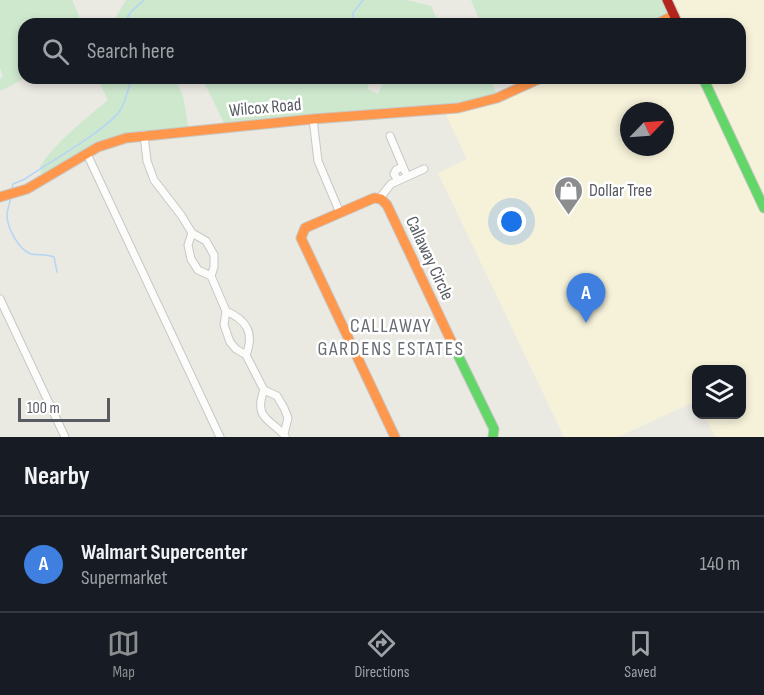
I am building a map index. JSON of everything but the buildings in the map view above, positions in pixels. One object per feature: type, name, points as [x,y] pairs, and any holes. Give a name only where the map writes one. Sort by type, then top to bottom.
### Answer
[{"type":"street","points":[[666,0],[675,18]]},
{"type":"street","name":"Wilcox Road","points":[[0,197],[27,189],[45,180],[110,142],[144,135],[469,106],[497,98],[528,84]]},
{"type":"street","points":[[706,84],[764,208]]},
{"type":"street","points":[[313,119],[318,161],[340,213]]},
{"type":"street","points":[[144,135],[147,161],[154,180],[182,215],[192,233],[206,241],[214,255],[211,276],[226,311],[224,325],[230,342],[236,350],[246,355],[264,390],[276,396],[284,408],[288,418],[285,435],[271,425],[261,410],[260,403],[264,390]]},
{"type":"street","points":[[390,136],[407,176]]},
{"type":"street","points":[[87,154],[220,437]]},
{"type":"street","points":[[398,180],[394,174],[402,167]]},
{"type":"street","points":[[395,437],[301,236],[305,228],[370,199],[379,199],[383,192],[398,180],[424,169]]},
{"type":"street","name":"Callaway Circle","points":[[379,199],[387,205],[493,426],[493,437]]},
{"type":"street","points":[[192,233],[188,245],[191,259],[198,270],[211,276]]},
{"type":"street","points":[[0,299],[64,437]]},
{"type":"street","points":[[226,311],[240,318],[247,329],[251,341],[246,355]]},
{"type":"shaded area","points":[[667,0],[764,0],[764,437],[715,437],[706,419],[746,419],[746,365],[692,365],[692,403],[618,437],[564,437],[438,173],[467,159],[443,109],[458,108],[524,84],[746,84],[746,18],[660,18]]},
{"type":"green space","points":[[0,0],[72,0],[78,18],[18,18],[18,82],[0,91],[0,79],[3,76],[0,68]]},
{"type":"green space","points":[[126,0],[407,0],[431,6],[436,18],[116,18]]},
{"type":"green space","points":[[471,0],[667,0],[674,15],[668,18],[478,18]]},
{"type":"green space","points":[[100,84],[178,84],[183,96],[189,131],[110,143],[42,181],[40,166],[47,157],[71,131],[108,100]]},
{"type":"green space","points":[[205,84],[369,84],[367,89],[378,94],[382,84],[493,84],[498,97],[484,102],[226,127]]},
{"type":"waterway","points":[[128,18],[144,0]]},
{"type":"waterway","points":[[353,18],[353,13],[363,0]]},
{"type":"waterway","points":[[12,189],[13,184],[25,179],[104,126],[123,106],[130,84]]},
{"type":"waterway","points":[[11,197],[7,215],[15,238],[22,248],[31,254],[54,257],[57,272]]},
{"type":"traffic: fast","points":[[706,84],[764,208]]},
{"type":"traffic: fast","points":[[455,349],[494,429],[493,437]]},
{"type":"traffic: slow","points":[[668,18],[674,15]]},
{"type":"traffic: slow","points":[[0,197],[27,189],[98,147],[126,138],[313,119],[458,108],[497,98],[528,84]]},
{"type":"traffic: slow","points":[[395,437],[301,238],[305,228],[374,198],[381,199],[387,205],[455,349]]},
{"type":"traffic: jam","points":[[667,0],[675,18]]},
{"type":"place","name":"Dollar Tree","points":[[568,216]]},
{"type":"place","name":"Walmart Supercenter","points":[[586,323]]},
{"type":"district","name":"CALLAWAY GARDENS ESTATES","points":[[391,336]]}]
